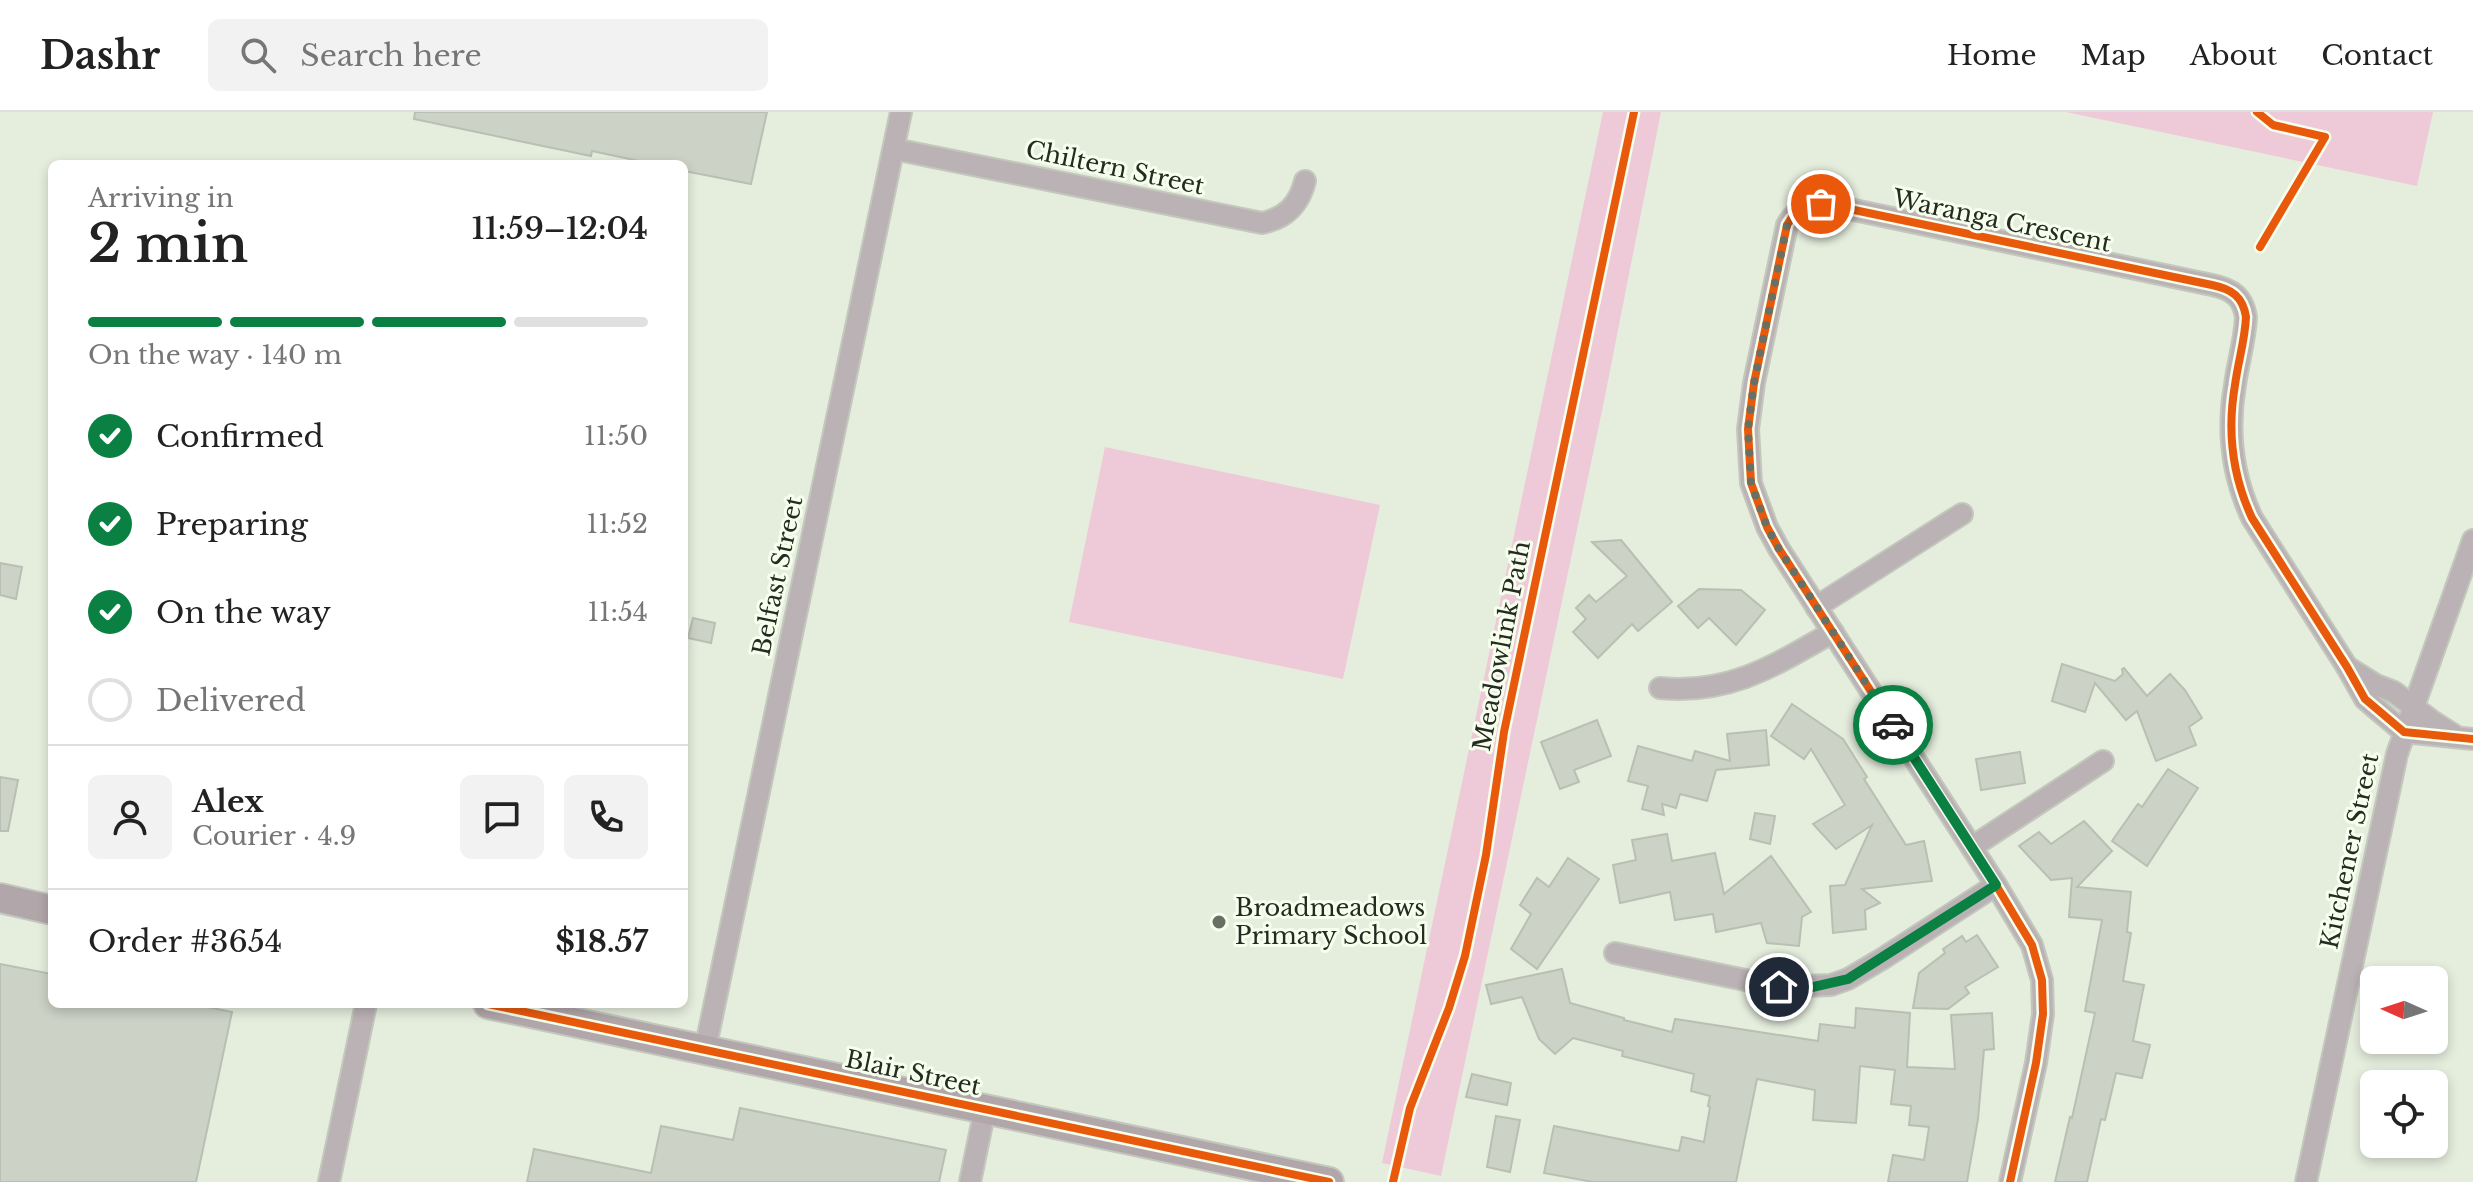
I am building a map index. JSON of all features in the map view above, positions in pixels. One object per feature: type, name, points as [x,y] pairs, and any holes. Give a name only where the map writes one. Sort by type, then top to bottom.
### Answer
[{"type":"street","name":"Belfast Street","points":[[705,1050],[901,112]]},
{"type":"street","name":"Chiltern Street","points":[[894,149],[1262,223],[1277,220],[1287,213],[1296,203],[1305,181]]},
{"type":"street","name":"Waranga Crescent","points":[[2010,1182],[2036,1063],[2044,996],[2032,945],[1779,549],[1751,483],[1748,429],[1754,383],[1787,225],[1799,210],[1821,204],[2234,292],[2244,306],[2246,317],[2231,409],[2232,452],[2243,499],[2265,540],[2365,699],[2404,732]]},
{"type":"street","points":[[1816,607],[1962,514]]},
{"type":"street","name":"Kitchener Street","points":[[2306,1182],[2389,784],[2404,732],[2473,540]]},
{"type":"street","points":[[1660,688],[1684,690],[1725,685],[1774,666],[1833,632]]},
{"type":"street","name":"Waranga Crescent","points":[[2347,667],[2394,692],[2464,738]]},
{"type":"street","points":[[2404,732],[2464,738]]},
{"type":"street","points":[[1972,847],[2103,761]]},
{"type":"street","points":[[1615,953],[1779,987],[1831,985],[1882,959],[1996,885]]},
{"type":"street","points":[[3,900],[48,909]]},
{"type":"street","points":[[329,1182],[365,1008]]},
{"type":"street","name":"Blair Street","points":[[507,1008],[1329,1182]]},
{"type":"street","points":[[970,1182],[985,1109]]},
{"type":"shaded area","points":[[1603,112],[1661,112],[1603,406],[1441,1176],[1382,1163]]},
{"type":"shaded area","points":[[2066,112],[2433,112],[2417,186]]},
{"type":"shaded area","points":[[1105,447],[1380,505],[1343,679],[1069,622]]},
{"type":"building","points":[[415,112],[767,112],[751,184],[688,172],[688,160],[634,160],[592,151],[591,156],[414,119]]},
{"type":"building","points":[[1621,540],[1672,602],[1638,631],[1632,624],[1598,658],[1573,632],[1586,619],[1576,608],[1589,595],[1596,602],[1627,576],[1592,542]]},
{"type":"building","points":[[0,563],[22,567],[16,599],[0,595]]},
{"type":"building","points":[[1699,589],[1741,590],[1765,610],[1736,645],[1709,618],[1698,628],[1678,606]]},
{"type":"building","points":[[693,618],[715,623],[711,643],[688,638]]},
{"type":"building","points":[[2062,664],[2115,681],[2123,674],[2124,668],[2147,696],[2170,674],[2185,690],[2202,718],[2189,727],[2196,745],[2156,761],[2137,711],[2126,720],[2095,683],[2085,712],[2052,701]]},
{"type":"building","points":[[1792,704],[1843,739],[1906,845],[1924,841],[1932,881],[1862,889],[1880,903],[1865,910],[1866,929],[1833,933],[1830,886],[1845,885],[1872,825],[1836,849],[1813,824],[1845,805],[1811,749],[1804,759],[1771,736]]},
{"type":"building","points":[[1597,720],[1611,756],[1574,770],[1579,782],[1560,789],[1541,742]]},
{"type":"building","points":[[1766,730],[1769,765],[1716,770],[1707,801],[1680,794],[1676,808],[1662,804],[1664,815],[1642,809],[1648,786],[1628,781],[1638,746],[1692,761],[1695,751],[1730,761],[1727,734]]},
{"type":"building","points":[[2020,752],[2025,783],[1981,790],[1976,759]]},
{"type":"building","points":[[2168,769],[2198,788],[2147,866],[2112,841],[2138,804],[2142,807]]},
{"type":"building","points":[[0,777],[18,780],[8,831],[0,831]]},
{"type":"building","points":[[1755,813],[1775,816],[1770,844],[1750,839]]},
{"type":"building","points":[[2084,821],[2112,851],[2077,887],[2131,892],[2127,932],[2131,933],[2123,981],[2144,985],[2133,1041],[2150,1045],[2142,1078],[2116,1073],[2105,1120],[2101,1119],[2087,1182],[2055,1182],[2095,1013],[2085,1011],[2102,920],[2069,917],[2072,878],[2051,880],[2019,846],[2039,832],[2051,844]]},
{"type":"building","points":[[1667,834],[1672,861],[1715,853],[1724,894],[1771,856],[1811,912],[1802,917],[1799,946],[1767,943],[1761,923],[1716,932],[1713,914],[1675,920],[1670,892],[1620,903],[1613,865],[1636,860],[1632,840]]},
{"type":"building","points":[[1568,858],[1599,879],[1537,969],[1511,949],[1531,914],[1520,905],[1537,878],[1549,887]]},
{"type":"building","points":[[1977,935],[1998,967],[1965,987],[1969,993],[1948,1009],[1913,1008],[1919,973],[1945,953],[1943,949],[1962,936],[1966,942]]},
{"type":"building","points":[[0,964],[48,973],[48,1008],[212,1008],[232,1012],[196,1182],[0,1182]]},
{"type":"building","points":[[1562,969],[1570,1003],[1672,1032],[1675,1019],[1818,1041],[1820,1024],[1855,1028],[1856,1008],[1910,1013],[1907,1067],[1955,1069],[1951,1015],[1992,1013],[1994,1049],[1984,1050],[1978,1119],[1967,1182],[1888,1182],[1893,1155],[1924,1160],[1929,1127],[1909,1125],[1911,1106],[1891,1104],[1895,1070],[1860,1066],[1856,1123],[1813,1120],[1815,1090],[1757,1079],[1736,1182],[1593,1182],[1544,1173],[1554,1126],[1679,1151],[1682,1137],[1704,1142],[1710,1107],[1710,1096],[1691,1091],[1694,1074],[1622,1056],[1623,1051],[1573,1038],[1555,1054],[1539,1039],[1522,997],[1491,1004],[1486,985]]},
{"type":"building","points":[[1472,1074],[1511,1083],[1507,1105],[1466,1097]]},
{"type":"building","points":[[740,1108],[946,1150],[939,1182],[527,1182],[534,1149],[651,1173],[661,1126],[733,1140]]},
{"type":"building","points":[[1496,1116],[1520,1120],[1510,1172],[1487,1167]]},
{"type":"cycle path","name":"Meadowlink Path","points":[[1393,1182],[1410,1108],[1449,1008],[1465,956],[1486,855],[1504,732],[1634,112]]},
{"type":"cycle path","points":[[2257,112],[2273,125],[2325,137],[2260,247]]},
{"type":"cycle path","points":[[2010,1182],[2036,1063],[2043,1014],[2042,980],[2032,945],[1779,549],[1767,527],[1751,483],[1748,429],[1754,383],[1787,225],[1796,213],[1813,205],[1835,206],[2212,285],[2235,295],[2246,317],[2231,419],[2233,453],[2240,486],[2252,518],[2365,699],[2404,732],[2473,739]]},
{"type":"cycle path","points":[[507,1008],[1329,1182]]},
{"type":"way so far","points":[[1821,204],[1799,210],[1787,225],[1749,411],[1751,483],[1767,527],[1779,549],[1893,725]]},
{"type":"place","name":"Broadmeadows Primary School","points":[[1219,922]]},
{"type":"route","points":[[1779,987],[1831,985],[1848,979],[1996,885],[1893,725]]}]
